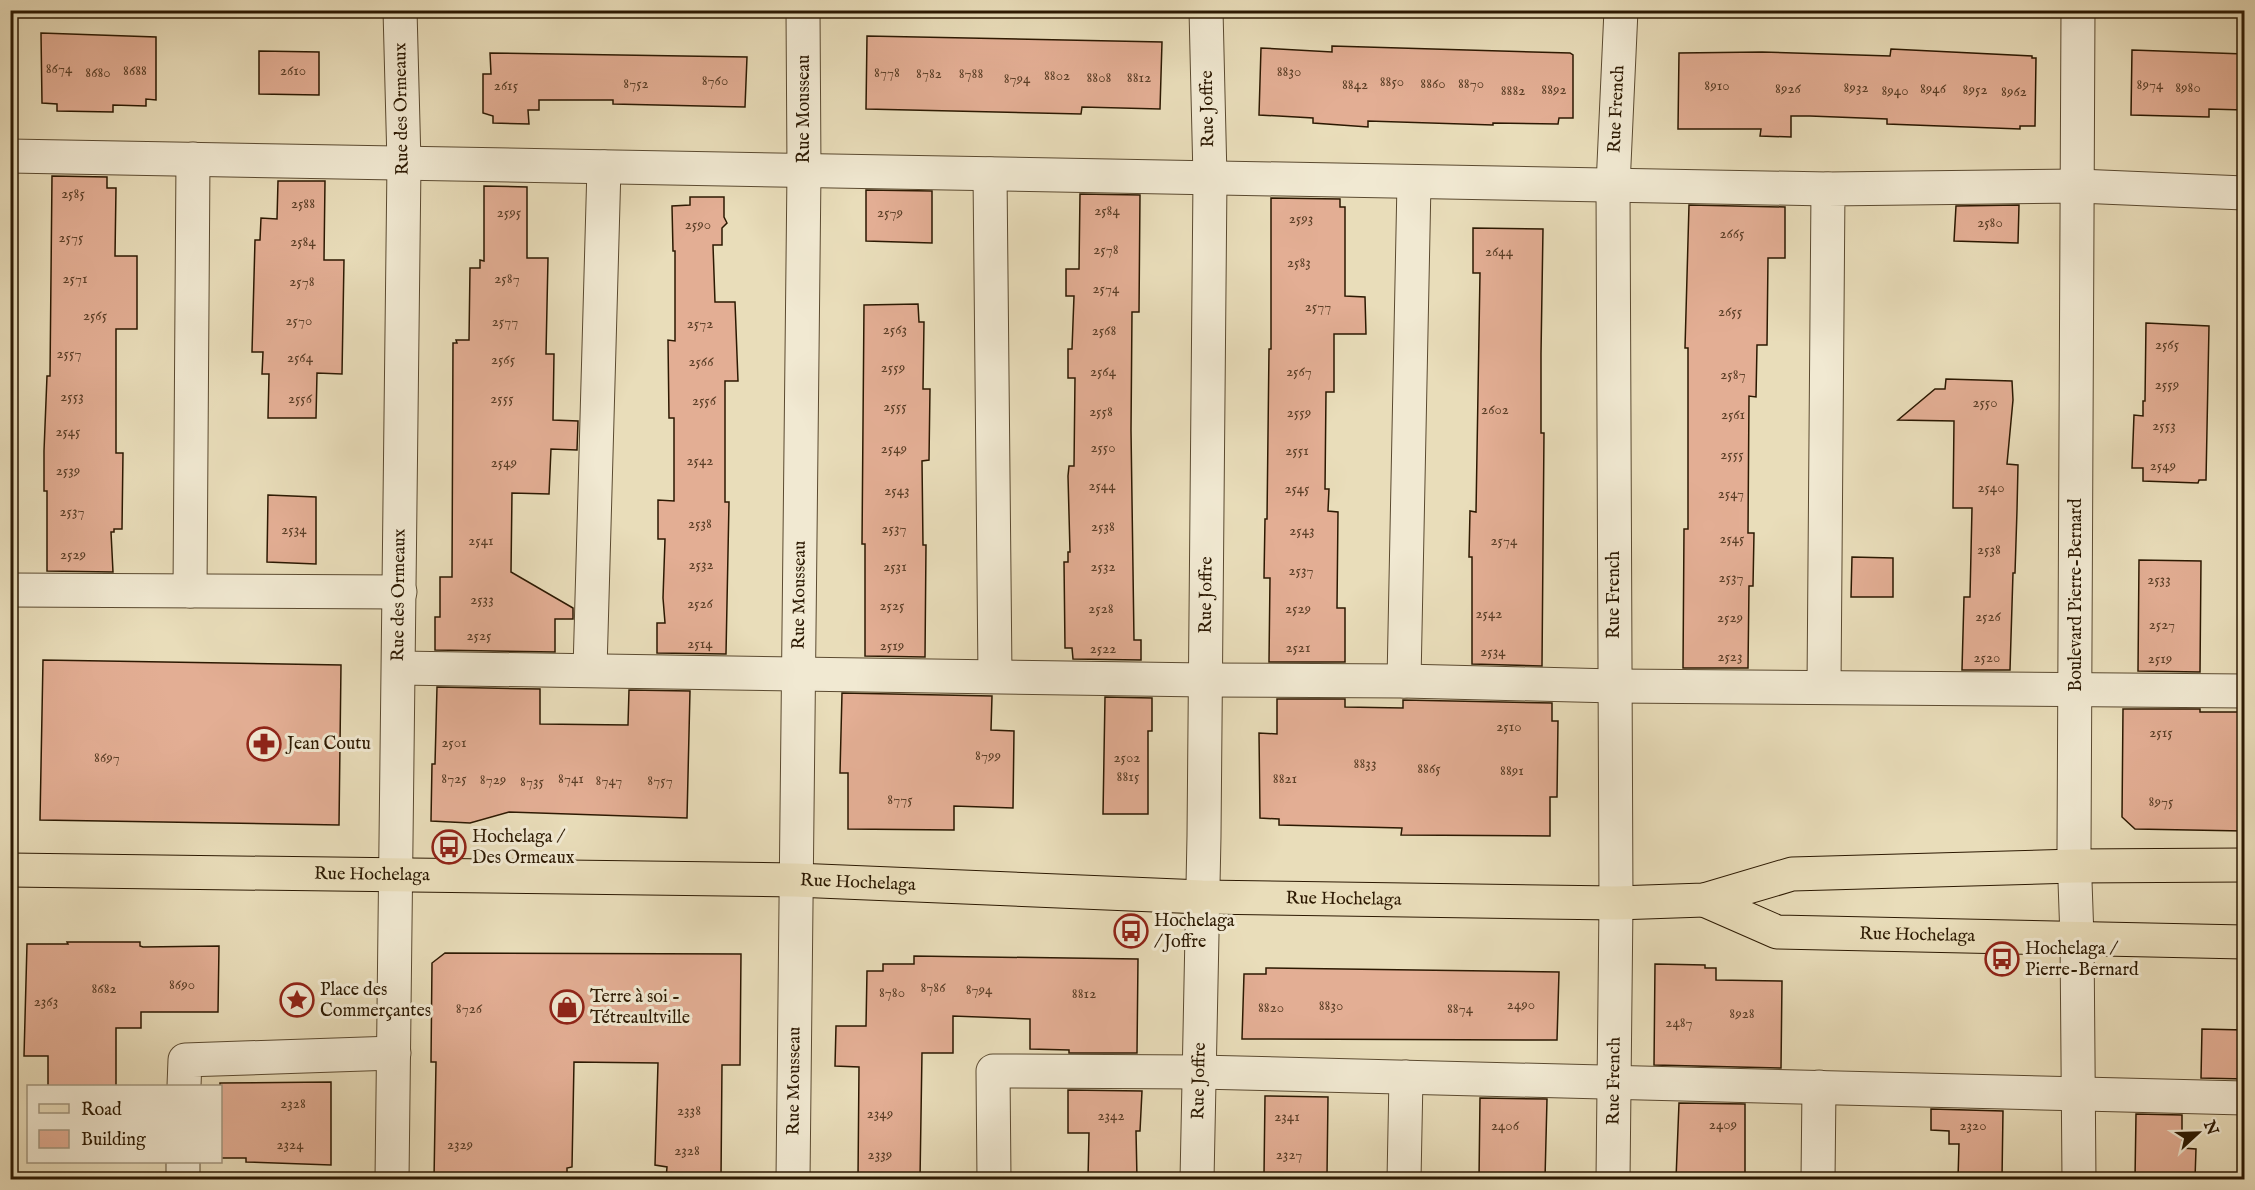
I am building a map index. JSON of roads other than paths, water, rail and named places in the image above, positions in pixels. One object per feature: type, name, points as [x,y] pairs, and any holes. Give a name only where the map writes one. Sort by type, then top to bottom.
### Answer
[{"type":"main road","name":"Rue Hochelaga","points":[[10,870],[795,880],[1202,897],[1616,903],[1704,900],[1792,874],[2075,866],[2244,865]]},
{"type":"main road","name":"Rue Hochelaga","points":[[1704,900],[1777,932],[2244,942]]},
{"type":"street","name":"Rue des Ormeaux","points":[[392,1179],[404,163],[400,10]]},
{"type":"street","name":"Rue Mousseau","points":[[793,1179],[804,171],[803,10]]},
{"type":"street","name":"Rue Joffre","points":[[1197,1179],[1210,178],[1206,10]]},
{"type":"street","name":"Rue French","points":[[1613,1179],[1616,903],[1613,186],[1621,10]]},
{"type":"street","name":"Boulevard Pierre-Bernard","points":[[2078,10],[2075,866],[2079,1179]]},
{"type":"street","points":[[10,156],[1613,186],[1828,189],[2078,186],[2244,193]]},
{"type":"street","points":[[190,591],[193,159]]},
{"type":"street","points":[[590,670],[604,167]]},
{"type":"street","points":[[990,174],[996,676]]},
{"type":"street","points":[[1404,681],[1414,182]]},
{"type":"street","points":[[1824,687],[1828,189]]},
{"type":"street","points":[[10,590],[400,592]]},
{"type":"street","points":[[399,668],[1404,681],[1615,686],[2244,691]]},
{"type":"street","points":[[184,1085],[185,1060],[394,1053]]},
{"type":"street","points":[[994,1179],[993,1071],[1199,1072],[2244,1098]]},
{"type":"street","points":[[1404,1179],[1406,1077]]},
{"type":"street","points":[[1818,1179],[1819,1087]]},
{"type":"street","points":[[183,1163],[183,1179]]},
{"type":"place","name":"Jean Coutu","points":[[264,744]]},
{"type":"place","name":"Hochelaga / Des Ormeaux","points":[[449,847]]},
{"type":"place","name":"Hochelaga / Joffre","points":[[1131,931]]},
{"type":"place","name":"Hochelaga / Pierre-Bernard","points":[[2002,959]]},
{"type":"place","name":"Place des Commerçantes","points":[[297,1000]]},
{"type":"place","name":"Terre à soi - Tétreaultville","points":[[567,1007]]}]
